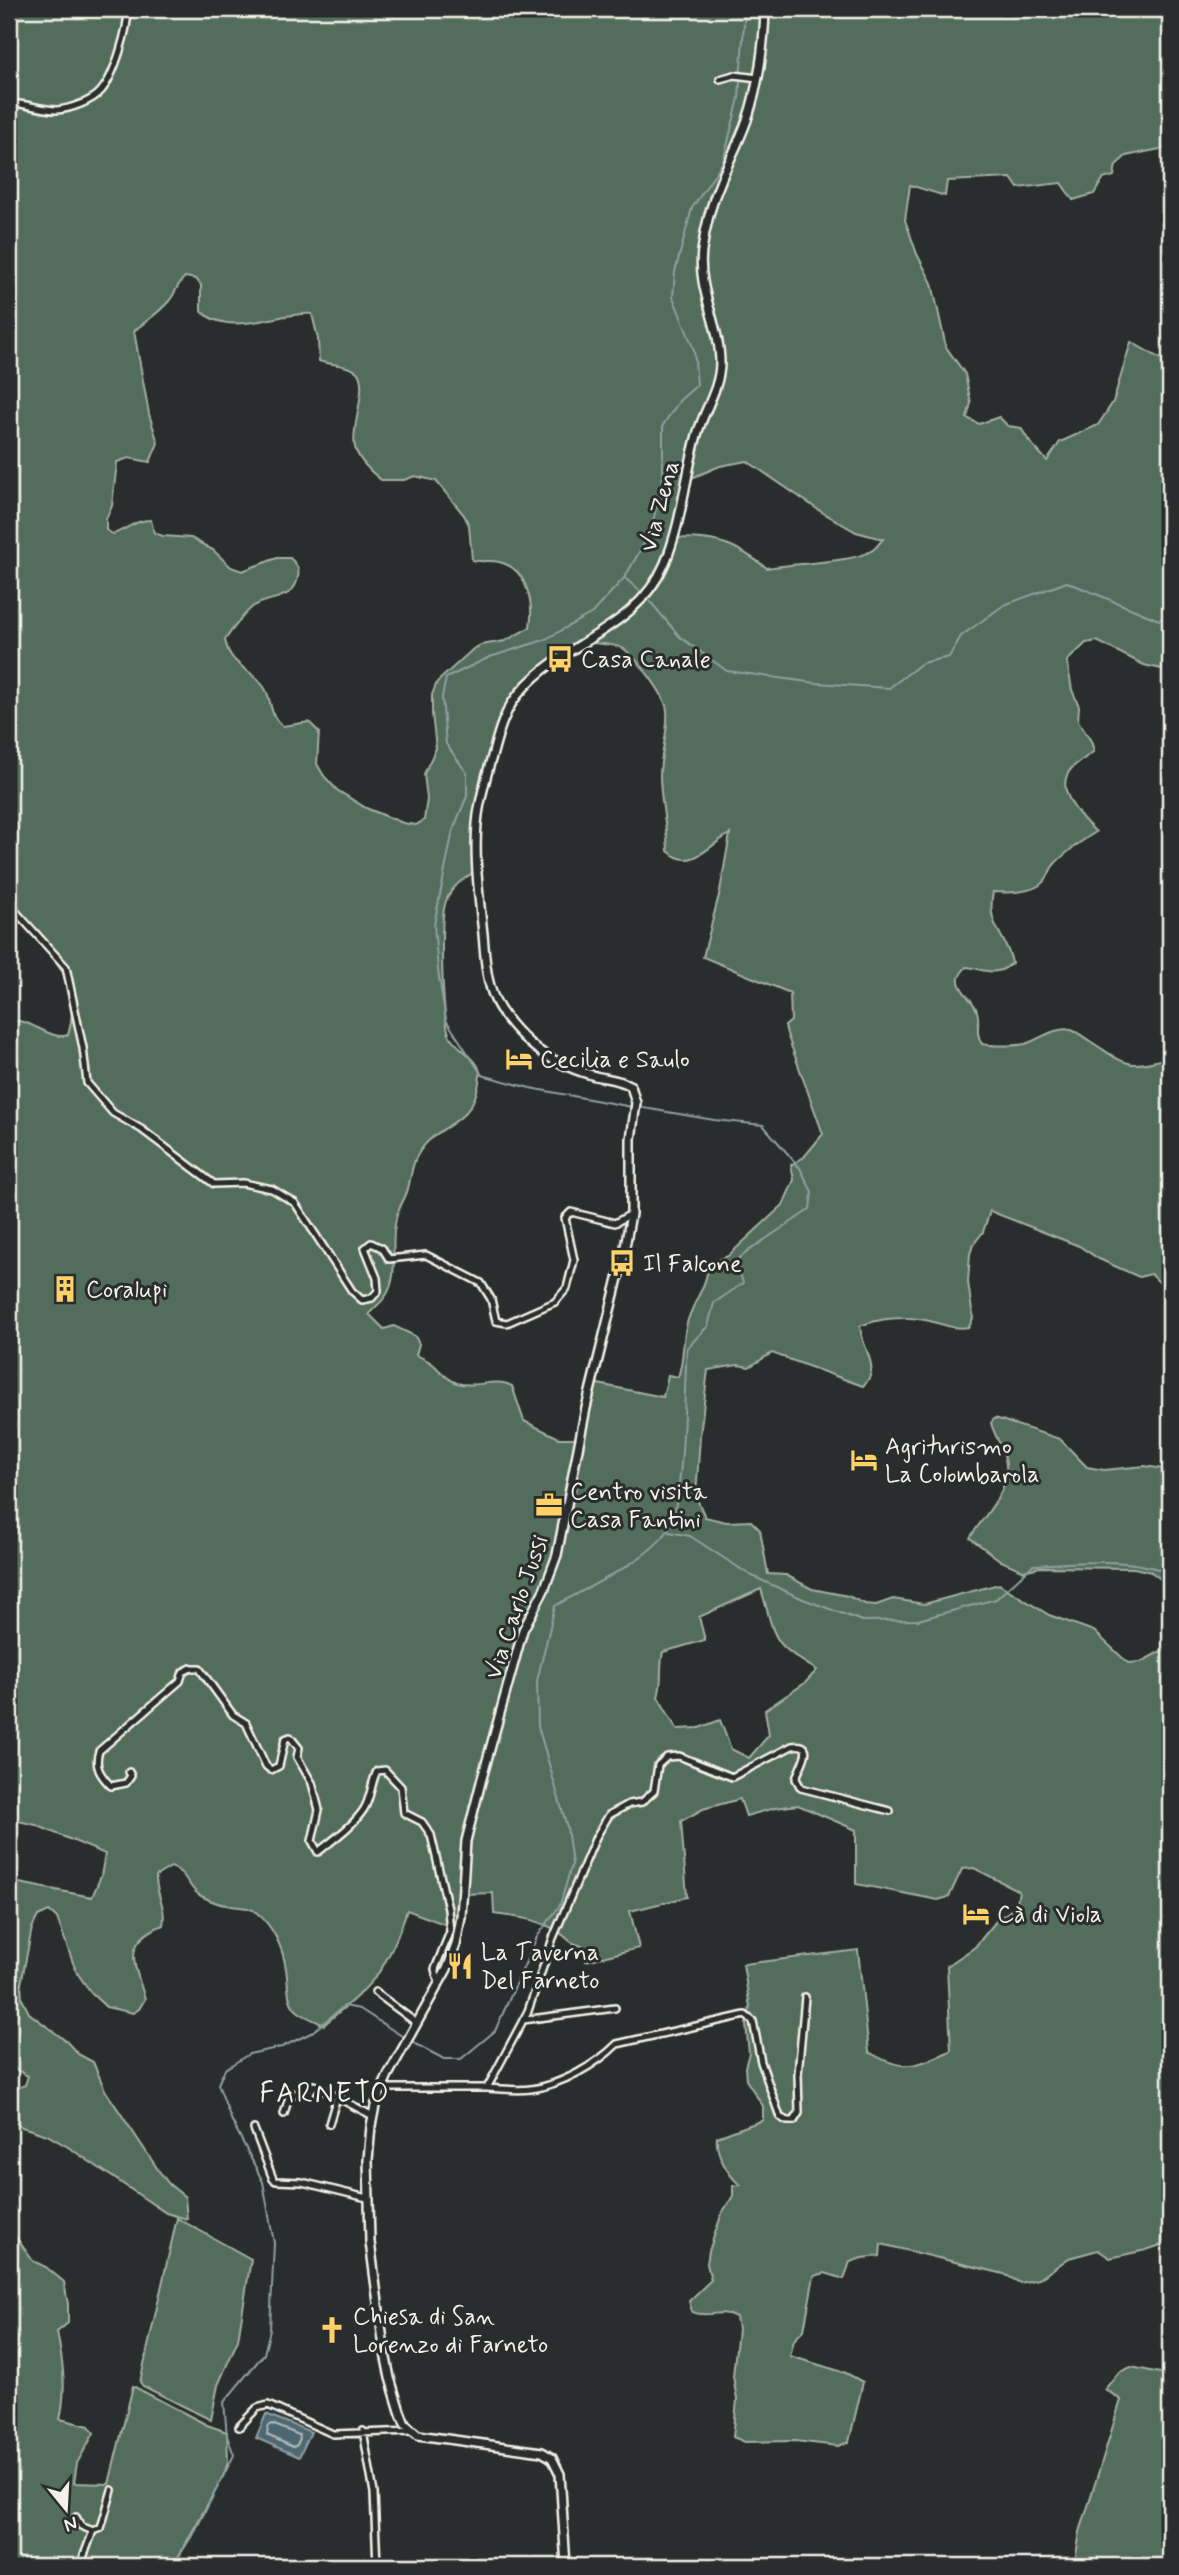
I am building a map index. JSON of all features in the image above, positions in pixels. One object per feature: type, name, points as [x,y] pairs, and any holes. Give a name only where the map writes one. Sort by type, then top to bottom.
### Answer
[{"type":"street","points":[[9,103],[66,109],[101,91],[121,46],[128,9]]},
{"type":"street","name":"Via Zena","points":[[633,1123],[635,1108],[631,1086],[569,1067],[538,1050],[522,1036],[497,1004],[490,986],[484,940],[477,855],[478,816],[500,727],[508,707],[537,674],[607,630],[637,605],[663,567],[676,536],[697,435],[718,380],[720,365],[713,318],[702,279],[702,251],[710,211],[721,179],[747,122],[754,78],[765,41],[765,9]]},
{"type":"street","points":[[720,79],[734,75],[754,78]]},
{"type":"street","points":[[9,904],[66,967],[83,1048],[87,1083],[113,1113],[141,1129],[214,1184],[243,1183],[272,1189],[295,1203],[352,1291],[362,1300],[372,1298],[378,1291],[377,1278],[366,1248],[371,1244],[382,1248],[390,1259],[426,1255],[481,1283],[491,1299],[496,1321],[508,1323],[555,1302],[567,1288],[574,1260],[565,1218],[571,1213],[615,1223],[631,1214]]},
{"type":"street","name":"Via Carlo Jussi","points":[[413,2431],[405,2424],[390,2378],[370,2242],[368,2160],[373,2116],[383,2088],[414,2025],[439,1984],[456,1945],[461,1917],[466,1841],[523,1630],[544,1590],[557,1555],[586,1408],[623,1258],[631,1214],[633,1123]]},
{"type":"street","points":[[129,1772],[131,1776],[126,1783],[111,1786],[101,1776],[96,1760],[99,1751],[180,1681],[183,1672],[191,1668],[199,1668],[233,1715],[246,1723],[266,1766],[271,1770],[279,1766],[285,1739],[290,1737],[299,1748],[296,1757],[312,1783],[319,1810],[312,1841],[318,1852],[345,1830],[366,1807],[377,1771],[385,1770],[401,1787],[404,1813],[422,1822],[431,1835],[450,1932],[435,1969],[439,1984]]},
{"type":"street","points":[[487,2088],[523,2020],[553,1938],[596,1837],[609,1815],[629,1804],[642,1802],[654,1791],[658,1765],[667,1756],[679,1756],[732,1777],[798,1745],[804,1748],[806,1753],[796,1779],[802,1788],[890,1811]]},
{"type":"street","points":[[375,1992],[414,2025]]},
{"type":"street","points":[[383,2088],[539,2088],[567,2077],[608,2053],[617,2044],[745,2015],[753,2021],[761,2062],[780,2117],[794,2121],[799,2113],[798,2074],[805,1997]]},
{"type":"street","points":[[523,2020],[615,2008]]},
{"type":"street","points":[[284,2113],[290,2093],[309,2095],[314,2085],[373,2116]]},
{"type":"street","points":[[329,2123],[337,2097]]},
{"type":"street","points":[[254,2129],[276,2181],[302,2182],[368,2198]]},
{"type":"street","points":[[239,2427],[257,2409],[268,2405],[333,2434],[413,2431],[445,2440],[542,2452],[552,2458],[560,2474],[566,2566]]},
{"type":"street","points":[[363,2431],[374,2493],[377,2566]]},
{"type":"street","points":[[76,2517],[81,2526],[93,2531],[101,2528],[112,2490]]},
{"type":"street","points":[[80,2566],[93,2531]]},
{"type":"green space","points":[[9,9],[1170,9],[1170,147],[1126,156],[1116,165],[1114,176],[1103,179],[1094,194],[1073,200],[1061,183],[1018,188],[1011,178],[947,181],[945,196],[910,185],[905,220],[917,254],[932,283],[946,347],[965,374],[971,403],[967,418],[979,424],[999,417],[1008,426],[1021,428],[1047,461],[1060,442],[1098,425],[1113,402],[1131,342],[1170,364],[1170,671],[1144,665],[1097,641],[1086,643],[1067,661],[1072,690],[1079,706],[1078,721],[1094,751],[1071,769],[1065,786],[1072,804],[1096,832],[1063,856],[1041,885],[1021,892],[993,892],[994,923],[1006,944],[1012,963],[995,971],[966,967],[959,980],[962,990],[977,1011],[978,1035],[982,1044],[1025,1044],[1065,1029],[1076,1032],[1127,1063],[1144,1064],[1170,1057],[1170,1293],[1151,1274],[1139,1277],[1099,1259],[1079,1246],[990,1211],[983,1232],[970,1254],[968,1282],[973,1318],[969,1327],[952,1327],[925,1320],[901,1318],[860,1326],[871,1365],[869,1379],[863,1386],[772,1353],[749,1367],[738,1365],[708,1370],[696,1497],[705,1517],[726,1522],[751,1521],[760,1530],[768,1574],[786,1575],[812,1589],[848,1596],[865,1604],[876,1605],[893,1599],[924,1604],[999,1584],[1049,1615],[1094,1631],[1128,1663],[1141,1662],[1170,1646],[1170,2242],[1110,2258],[1098,2250],[1069,2258],[1039,2279],[1020,2283],[1004,2274],[881,2244],[880,2256],[850,2262],[844,2279],[825,2273],[814,2276],[804,2330],[794,2340],[790,2356],[846,2373],[863,2382],[849,2442],[838,2446],[795,2441],[745,2442],[733,2437],[737,2400],[733,2376],[738,2329],[736,2317],[723,2313],[692,2312],[689,2301],[711,2280],[707,2264],[709,2251],[722,2213],[733,2196],[733,2186],[740,2185],[723,2163],[717,2137],[763,2120],[763,2106],[746,2080],[745,2067],[749,2053],[746,2025],[750,2007],[743,1964],[858,1950],[869,2052],[892,2063],[919,2063],[951,2051],[947,1966],[975,1947],[997,1920],[1011,1910],[1017,1902],[1019,1891],[974,1868],[962,1869],[949,1897],[938,1900],[856,1884],[856,1830],[798,1805],[746,1816],[740,1799],[703,1809],[681,1821],[687,1897],[630,1911],[639,1948],[586,1961],[582,1946],[554,1929],[532,1920],[494,1914],[493,1893],[463,1894],[457,1929],[407,1910],[383,1966],[356,1997],[324,2025],[300,2013],[292,2004],[282,1953],[263,1918],[250,1909],[219,1904],[201,1896],[176,1869],[171,1867],[156,1876],[163,1925],[149,1932],[136,1947],[135,1965],[145,1999],[133,2013],[106,2007],[91,1993],[76,1971],[57,1918],[49,1911],[38,1916],[32,1928],[21,1984],[22,1999],[29,2013],[66,2041],[78,2054],[93,2062],[105,2090],[159,2171],[169,2184],[185,2197],[187,2219],[166,2213],[68,2147],[47,2135],[22,2127],[9,2118],[9,2096],[15,2089],[25,2085],[28,2076],[9,2066],[9,1881],[92,1897],[101,1876],[105,1854],[36,1825],[9,1819],[9,1021],[24,1022],[61,1036],[68,1035],[72,1014],[71,996],[58,964],[9,908]],"holes":[[[185,277],[196,279],[201,285],[201,311],[226,323],[312,314],[318,339],[319,361],[352,369],[360,377],[354,442],[363,463],[381,480],[404,480],[415,476],[436,481],[469,525],[472,560],[495,561],[509,566],[516,571],[526,588],[531,608],[530,627],[505,641],[473,649],[437,682],[432,695],[436,748],[424,774],[427,799],[424,820],[416,825],[403,823],[366,808],[337,790],[317,764],[319,732],[309,722],[283,726],[278,722],[264,687],[231,656],[225,640],[239,622],[260,603],[287,594],[296,585],[298,569],[290,558],[277,558],[242,571],[231,567],[213,550],[191,538],[154,533],[151,520],[136,523],[113,534],[106,530],[117,462],[129,458],[150,462],[158,443],[149,414],[134,331],[165,305]],[[747,461],[856,532],[883,539],[873,550],[862,555],[767,568],[726,544],[705,539],[679,538],[688,495],[687,480],[720,466]],[[592,643],[608,644],[621,647],[630,654],[656,687],[667,711],[660,775],[668,851],[677,857],[693,858],[730,834],[720,891],[703,957],[790,993],[791,1021],[785,1026],[823,1134],[804,1157],[791,1165],[794,1180],[783,1205],[728,1256],[708,1264],[705,1280],[688,1319],[678,1377],[668,1375],[663,1397],[593,1383],[578,1438],[559,1438],[524,1421],[512,1386],[499,1383],[471,1385],[450,1380],[431,1363],[416,1355],[419,1344],[415,1336],[394,1326],[384,1329],[369,1314],[389,1290],[394,1269],[396,1219],[407,1192],[415,1160],[425,1144],[463,1115],[477,1093],[479,1069],[452,1039],[447,1024],[442,967],[444,911],[451,891],[476,871],[478,827],[508,705],[543,671]],[[761,1589],[773,1629],[782,1645],[817,1670],[805,1683],[765,1710],[769,1735],[749,1758],[731,1749],[720,1720],[699,1728],[677,1729],[658,1697],[663,1652],[705,1640],[699,1617]]]},
{"type":"green space","points":[[995,1418],[1060,1439],[1087,1467],[1104,1470],[1145,1466],[1170,1470],[1170,1586],[1151,1572],[1134,1568],[1040,1567],[1024,1571],[1001,1561],[970,1538],[996,1501],[1005,1481],[1004,1454],[991,1423]]},
{"type":"green space","points":[[177,2218],[251,2259],[238,2340],[218,2385],[211,2420],[143,2386],[140,2382]]},
{"type":"green space","points":[[9,2227],[33,2261],[46,2267],[64,2282],[68,2323],[57,2332],[63,2376],[60,2419],[89,2426],[94,2433],[77,2463],[74,2483],[109,2484],[133,2386],[207,2425],[227,2432],[228,2462],[223,2477],[173,2566],[9,2566]]},
{"type":"green space","points":[[1131,2367],[1170,2375],[1170,2566],[1074,2566],[1080,2532],[1121,2400],[1105,2389],[1119,2372]]},
{"type":"water","points":[[266,2414],[311,2432],[299,2457],[256,2438]]},
{"type":"waterway","points":[[632,1107],[530,1088],[482,1075],[446,1020],[434,925],[453,830],[467,796],[467,773],[446,744],[442,697],[446,678],[490,657],[544,640],[592,613],[625,577],[651,531],[663,477],[663,425],[680,400],[697,385],[694,350],[673,297],[675,272],[692,208],[723,162],[739,98],[745,9]]},
{"type":"waterway","points":[[626,579],[641,592]]},
{"type":"waterway","points":[[648,599],[680,637],[727,671],[816,683],[889,688],[922,663],[949,657],[961,636],[1004,605],[1067,582],[1159,620],[1170,614]]},
{"type":"waterway","points":[[410,2041],[444,2059],[461,2059],[495,2031],[537,1937],[560,1905],[572,1864],[567,1827],[538,1726],[537,1681],[555,1606],[630,1564],[666,1533],[677,1498],[680,1473],[687,1348],[708,1326],[714,1303],[743,1283],[736,1261],[810,1209],[812,1192],[800,1168],[763,1125],[638,1107]]},
{"type":"waterway","points":[[669,1532],[690,1536],[750,1575],[862,1621],[918,1620],[996,1599],[1033,1565],[1122,1563],[1155,1568],[1170,1574]]},
{"type":"waterway","points":[[173,2566],[195,2531],[234,2455],[227,2436],[224,2402],[264,2354],[270,2330],[274,2243],[263,2182],[231,2119],[218,2084],[225,2069],[249,2054],[282,2047],[311,2033],[344,2006],[360,2009],[405,2038]]},
{"type":"waterway","points":[[1165,2566],[1170,2563]]},
{"type":"place","name":"Casa Canale","points":[[560,659]]},
{"type":"place","name":"Cecilia e Saulo","points":[[519,1059]]},
{"type":"place","name":"Il Falcone","points":[[622,1263]]},
{"type":"place","name":"Coralupi","points":[[65,1289]]},
{"type":"place","name":"Agriturismo La Colombarola","points":[[864,1460]]},
{"type":"place","name":"Centro visita Casa Fantini","points":[[549,1505]]},
{"type":"place","name":"Cà di Viola","points":[[976,1914]]},
{"type":"place","name":"La Taverna Del Farneto","points":[[460,1966]]},
{"type":"place","name":"Chiesa di San Lorenzo di Farneto","points":[[332,2330]]},
{"type":"district","name":"FARNETO","points":[[325,2092]]}]
